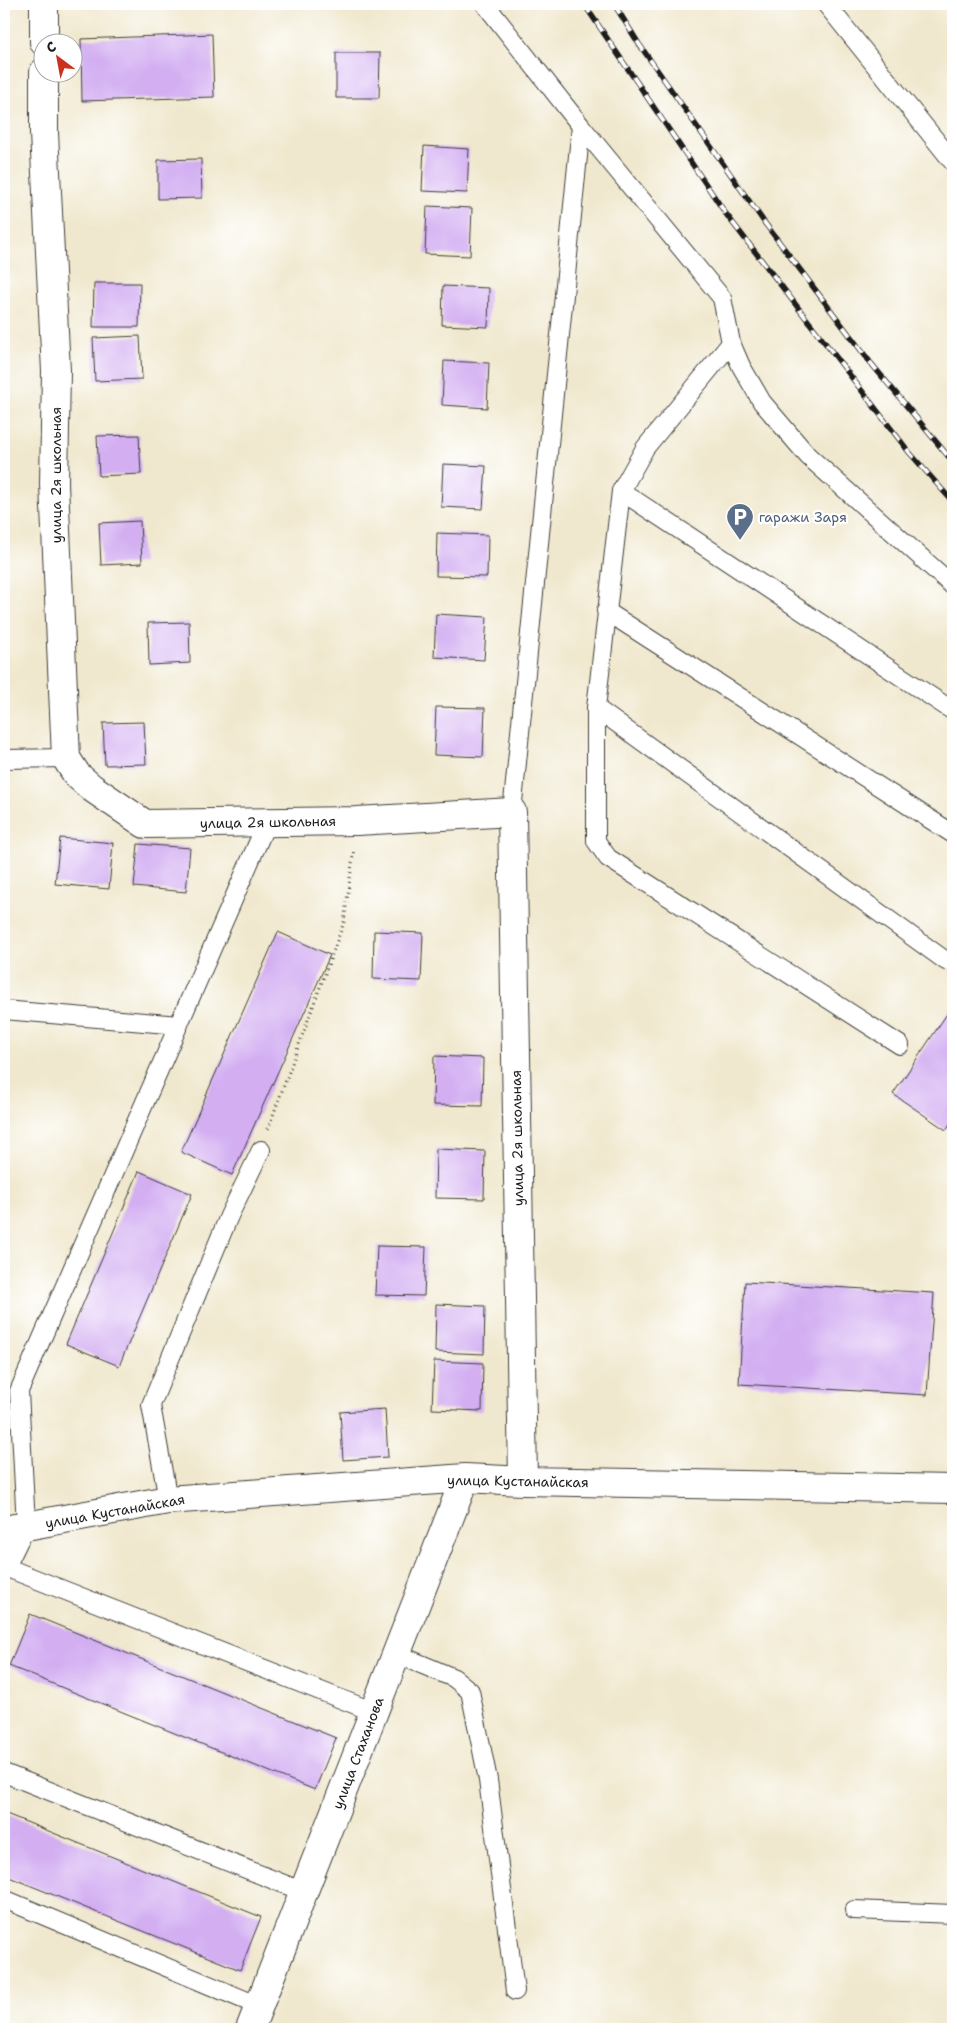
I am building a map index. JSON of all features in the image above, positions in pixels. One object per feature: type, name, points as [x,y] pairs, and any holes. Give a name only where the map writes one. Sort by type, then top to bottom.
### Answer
[{"type":"street","points":[[44,4],[44,32]]},
{"type":"street","name":"улица 2я школьная","points":[[44,82],[44,133],[56,371],[54,484],[66,758],[77,775],[87,784],[145,824],[357,821],[512,812],[523,1481]]},
{"type":"street","name":"улица Кустанайская","points":[[15,1528],[168,1500],[465,1478],[523,1481],[953,1489]]},
{"type":"street","name":"улица Стаханова","points":[[255,2018],[465,1478]]},
{"type":"lane","points":[[485,4],[581,126],[722,298],[731,343],[741,366],[762,402],[808,456],[953,586]]},
{"type":"lane","points":[[826,4],[953,162]]},
{"type":"lane","points":[[512,812],[581,126]]},
{"type":"lane","points":[[731,343],[645,448],[621,492],[596,708],[596,840],[608,858],[900,1044]]},
{"type":"lane","points":[[621,492],[953,711]]},
{"type":"lane","points":[[606,611],[953,834]]},
{"type":"lane","points":[[596,708],[946,961]]},
{"type":"lane","points":[[4,759],[66,758]]},
{"type":"lane","points":[[267,822],[18,1391],[15,1528],[4,1569],[374,1712]]},
{"type":"lane","points":[[4,1010],[179,1025]]},
{"type":"lane","points":[[168,1500],[151,1405],[229,1216],[261,1150]]},
{"type":"lane","points":[[397,1654],[454,1678],[470,1691],[488,1780],[515,1991]]},
{"type":"lane","points":[[4,1773],[304,1892]]},
{"type":"lane","points":[[4,1899],[255,2018]]},
{"type":"lane","points":[[854,1910],[953,1914]]},
{"type":"path","points":[[261,1150],[344,922],[357,821]]},
{"type":"building","points":[[212,34],[214,97],[82,101],[82,39]]},
{"type":"building","points":[[336,53],[380,53],[379,98],[336,98]]},
{"type":"building","points":[[424,146],[469,149],[467,193],[422,191]]},
{"type":"building","points":[[201,159],[202,198],[158,199],[158,160]]},
{"type":"building","points":[[427,206],[472,208],[470,256],[425,254]]},
{"type":"building","points":[[94,283],[140,283],[139,327],[93,327]]},
{"type":"building","points":[[443,286],[489,288],[488,327],[442,325]]},
{"type":"building","points":[[140,336],[142,379],[95,381],[93,338]]},
{"type":"building","points":[[444,361],[489,363],[487,408],[442,405]]},
{"type":"building","points":[[139,435],[141,474],[99,476],[97,436]]},
{"type":"building","points":[[443,464],[486,466],[483,509],[441,507]]},
{"type":"building","points":[[140,521],[142,563],[101,565],[99,523]]},
{"type":"building","points":[[437,533],[488,535],[487,577],[436,576]]},
{"type":"building","points":[[436,614],[487,617],[484,660],[434,657]]},
{"type":"building","points":[[189,622],[190,663],[149,665],[148,623]]},
{"type":"building","points":[[436,707],[485,708],[483,757],[434,755]]},
{"type":"building","points":[[144,722],[146,764],[105,765],[103,723]]},
{"type":"building","points":[[60,838],[113,843],[109,889],[55,884]]},
{"type":"building","points":[[138,844],[190,848],[186,892],[134,887]]},
{"type":"building","points":[[374,931],[423,933],[421,981],[373,979]]},
{"type":"building","points":[[278,932],[330,955],[232,1175],[181,1152]]},
{"type":"building","points":[[953,1005],[953,1119],[946,1130],[893,1094]]},
{"type":"building","points":[[434,1056],[483,1058],[482,1106],[433,1105]]},
{"type":"building","points":[[436,1149],[485,1151],[484,1199],[435,1198]]},
{"type":"building","points":[[139,1171],[192,1194],[119,1366],[66,1344]]},
{"type":"building","points":[[377,1246],[426,1247],[424,1296],[375,1295]]},
{"type":"building","points":[[745,1282],[934,1293],[927,1395],[739,1384]]},
{"type":"building","points":[[436,1304],[485,1306],[484,1354],[435,1352]]},
{"type":"building","points":[[434,1361],[483,1363],[482,1411],[432,1409]]},
{"type":"building","points":[[385,1409],[388,1457],[343,1460],[340,1412]]},
{"type":"building","points":[[30,1614],[336,1738],[315,1790],[9,1666]]},
{"type":"building","points":[[4,1813],[261,1917],[240,1970],[4,1875]]},
{"type":"railway","points":[[584,4],[726,214],[909,452],[953,502]]},
{"type":"railway","points":[[614,4],[639,44],[764,222],[870,362],[953,462]]},
{"type":"place","name":"гаражи Заря","points":[[740,541]]}]
